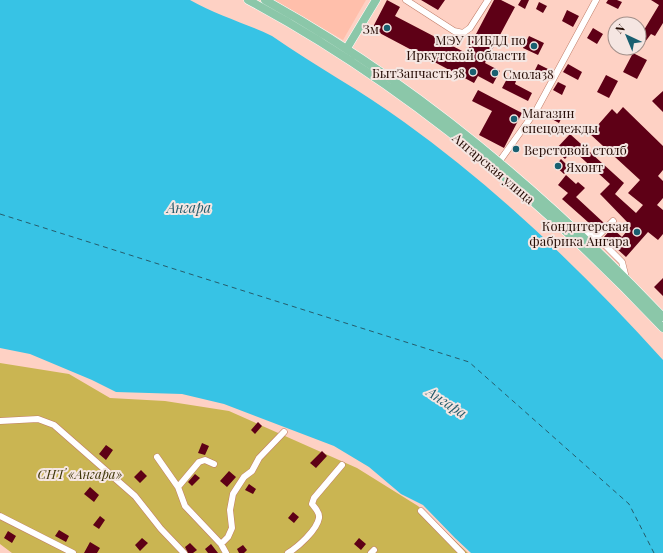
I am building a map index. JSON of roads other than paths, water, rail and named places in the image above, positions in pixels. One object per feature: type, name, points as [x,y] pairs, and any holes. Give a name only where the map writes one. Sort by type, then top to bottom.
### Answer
[{"type":"main road","name":"Ангарская улица","points":[[248,0],[345,57],[418,107],[496,169],[553,218],[663,328]]},
{"type":"main road","name":"Ангарская улица","points":[[265,0],[347,48],[420,99],[499,162],[577,231],[626,278],[663,317]]},
{"type":"main road","points":[[347,48],[376,0]]},
{"type":"street","points":[[406,0],[460,33],[463,33],[470,28],[488,0]]},
{"type":"street","points":[[499,162],[537,109],[596,0]]},
{"type":"street","points":[[597,237],[613,221]]},
{"type":"street","points":[[577,231],[597,237],[622,262],[626,278]]},
{"type":"street","points":[[0,421],[38,419],[54,424],[135,496],[161,529],[184,553]]},
{"type":"street","points":[[221,544],[228,537],[232,528],[230,510],[233,494],[244,477],[252,471],[259,458],[284,432]]},
{"type":"street","points":[[157,457],[178,487],[185,506],[221,544],[226,553]]},
{"type":"street","points":[[178,487],[199,462],[205,460],[214,464]]},
{"type":"street","points":[[288,553],[299,546],[315,527],[320,517],[318,511],[312,504],[314,498],[342,465]]},
{"type":"street","points":[[421,511],[462,553]]},
{"type":"street","points":[[1,516],[73,553]]},
{"type":"water","name":"Ангара","points":[[0,0],[190,0],[272,36],[404,122],[474,176],[540,234],[572,265],[663,360],[663,553],[471,553],[423,505],[401,494],[369,467],[334,446],[224,404],[182,394],[116,392],[92,380],[30,354],[0,348]]},
{"type":"place","name":"Зм","points":[[387,28]]},
{"type":"place","name":"МЭУ ГИБДД по Иркутской области","points":[[534,46]]},
{"type":"place","name":"БытЗапчасть38","points":[[473,72]]},
{"type":"place","name":"Смола38","points":[[495,73]]},
{"type":"place","name":"Магазин спецодежды","points":[[514,119]]},
{"type":"place","name":"Верстовой столб","points":[[516,149]]},
{"type":"place","name":"Яхонт","points":[[558,166]]},
{"type":"place","name":"Кондитерская фабрика Ангара","points":[[637,232]]},
{"type":"park label","name":"СНТ «Ангара»","points":[[80,473]]}]
